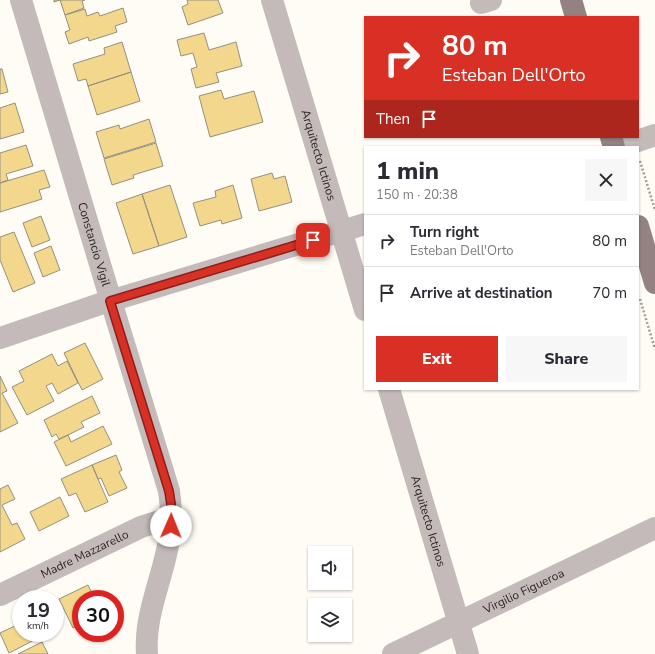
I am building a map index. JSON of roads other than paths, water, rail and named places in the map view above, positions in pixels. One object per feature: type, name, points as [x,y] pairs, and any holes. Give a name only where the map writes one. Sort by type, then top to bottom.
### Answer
[{"type":"main road","points":[[571,0],[576,16]]},
{"type":"main road","points":[[639,229],[655,283]]},
{"type":"street","name":"Constancio Vigil","points":[[21,0],[110,301],[169,491],[172,518],[167,550],[151,611],[148,629],[147,654]]},
{"type":"street","name":"Arquitecto Ictinos","points":[[272,0],[364,307]]},
{"type":"street","points":[[623,146],[655,136]]},
{"type":"street","points":[[0,338],[110,301],[364,224]]},
{"type":"street","name":"Arquitecto Ictinos","points":[[389,390],[468,654]]},
{"type":"street","name":"Madre Mazzarello","points":[[0,595],[141,527],[172,518]]},
{"type":"street","name":"Virgilio Figueroa","points":[[393,654],[655,528]]}]
